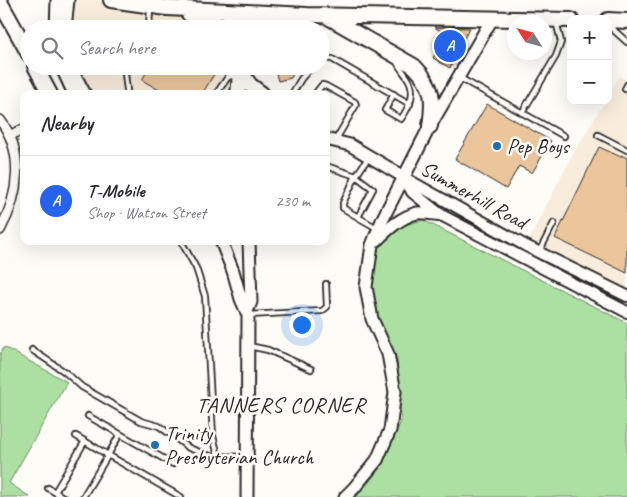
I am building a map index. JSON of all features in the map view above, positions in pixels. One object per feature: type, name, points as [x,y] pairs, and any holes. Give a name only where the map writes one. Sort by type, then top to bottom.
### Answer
[{"type":"highway","points":[[111,0],[167,8],[210,20]]},
{"type":"highway","points":[[0,2],[20,38]]},
{"type":"highway","points":[[167,8],[307,15],[567,20]]},
{"type":"highway","points":[[298,20],[307,15]]},
{"type":"highway","points":[[325,15],[414,66],[424,77],[431,90],[433,105],[430,126]]},
{"type":"highway","points":[[612,20],[627,21]]},
{"type":"highway","points":[[40,75],[48,90]]},
{"type":"highway","points":[[238,90],[240,75]]},
{"type":"highway","points":[[244,75],[250,85],[257,90]]},
{"type":"main road","points":[[57,0],[63,20]]},
{"type":"main road","points":[[59,20],[68,0]]},
{"type":"main road","points":[[344,497],[377,460],[390,430],[395,392],[388,354],[372,319],[366,287],[372,245],[430,126],[492,19]]},
{"type":"main road","points":[[65,75],[72,90]]},
{"type":"main road","points":[[74,75],[82,90]]},
{"type":"main road","points":[[333,139],[350,145],[404,177]]},
{"type":"main road","points":[[372,245],[402,219],[418,213],[441,215]]},
{"type":"main road","points":[[223,245],[247,313]]},
{"type":"main road","points":[[247,497],[247,313],[250,302],[249,245]]},
{"type":"street","points":[[0,120],[11,136],[16,158],[17,180],[13,199],[0,230]]},
{"type":"street","points":[[11,136],[20,131]]},
{"type":"street","name":"Summerhill Road","points":[[404,177],[412,192],[441,215],[627,312]]},
{"type":"street","name":"Summerhill Road","points":[[404,177],[539,252],[627,296]]},
{"type":"lane","points":[[149,20],[150,5]]},
{"type":"lane","points":[[522,114],[556,56],[561,42],[555,20]]},
{"type":"lane","points":[[612,28],[627,42]]},
{"type":"lane","points":[[393,54],[398,66],[411,83],[412,96],[410,104],[399,119],[385,110],[394,94]]},
{"type":"lane","points":[[330,59],[410,104]]},
{"type":"lane","points":[[125,75],[127,90]]},
{"type":"lane","points":[[219,90],[230,75]]},
{"type":"lane","points":[[294,90],[304,75]]},
{"type":"lane","points":[[458,77],[564,136]]},
{"type":"lane","points":[[318,90],[322,85],[326,86],[355,102],[356,108],[333,139]]},
{"type":"lane","points":[[598,135],[627,150]]},
{"type":"lane","points":[[369,156],[342,203],[343,208],[379,229]]},
{"type":"lane","points":[[330,167],[356,176],[373,190],[358,217]]},
{"type":"lane","points":[[539,252],[554,223]]},
{"type":"lane","points":[[183,245],[196,268],[205,296],[213,436],[218,456]]},
{"type":"lane","points":[[247,313],[322,310],[326,307],[326,284]]},
{"type":"lane","points":[[248,346],[268,350],[311,369]]},
{"type":"lane","points":[[32,350],[65,372],[82,387],[141,421],[159,426],[189,448],[210,456],[247,457]]},
{"type":"lane","points":[[88,416],[173,464]]},
{"type":"lane","points":[[83,497],[120,434]]},
{"type":"lane","points":[[76,436],[181,497]]},
{"type":"lane","points":[[55,492],[85,441]]},
{"type":"lane","points":[[48,488],[63,497]]},
{"type":"shaded area","points":[[69,0],[111,0],[150,5],[196,20],[66,20]]},
{"type":"shaded area","points":[[75,75],[240,75],[238,90],[83,90]]},
{"type":"shaded area","points":[[620,76],[627,80],[627,296],[526,246],[571,157],[603,105],[612,105],[612,89]]},
{"type":"green space","points":[[423,220],[627,323],[627,497],[356,497],[383,464],[401,421],[397,358],[377,314],[372,285],[377,247],[401,226]]},
{"type":"green space","points":[[4,347],[67,382],[9,483],[30,497],[0,497],[0,354]]},
{"type":"building","points":[[434,27],[470,28],[453,57],[455,58],[450,68],[433,58],[446,34]]},
{"type":"building","points":[[145,75],[214,75],[204,90],[159,90],[142,80]]},
{"type":"building","points":[[276,75],[292,75],[291,78],[278,81]]},
{"type":"building","points":[[487,104],[551,141],[532,173],[519,166],[506,189],[455,159]]},
{"type":"building","points":[[599,147],[627,158],[627,273],[555,238]]},
{"type":"place","name":"T-Mobile","points":[[450,46]]},
{"type":"place","name":"Pep Boys","points":[[497,146]]},
{"type":"place","name":"Trinity Presbyterian Church","points":[[155,445]]},
{"type":"district","name":"TANNERS CORNER","points":[[281,405]]}]
